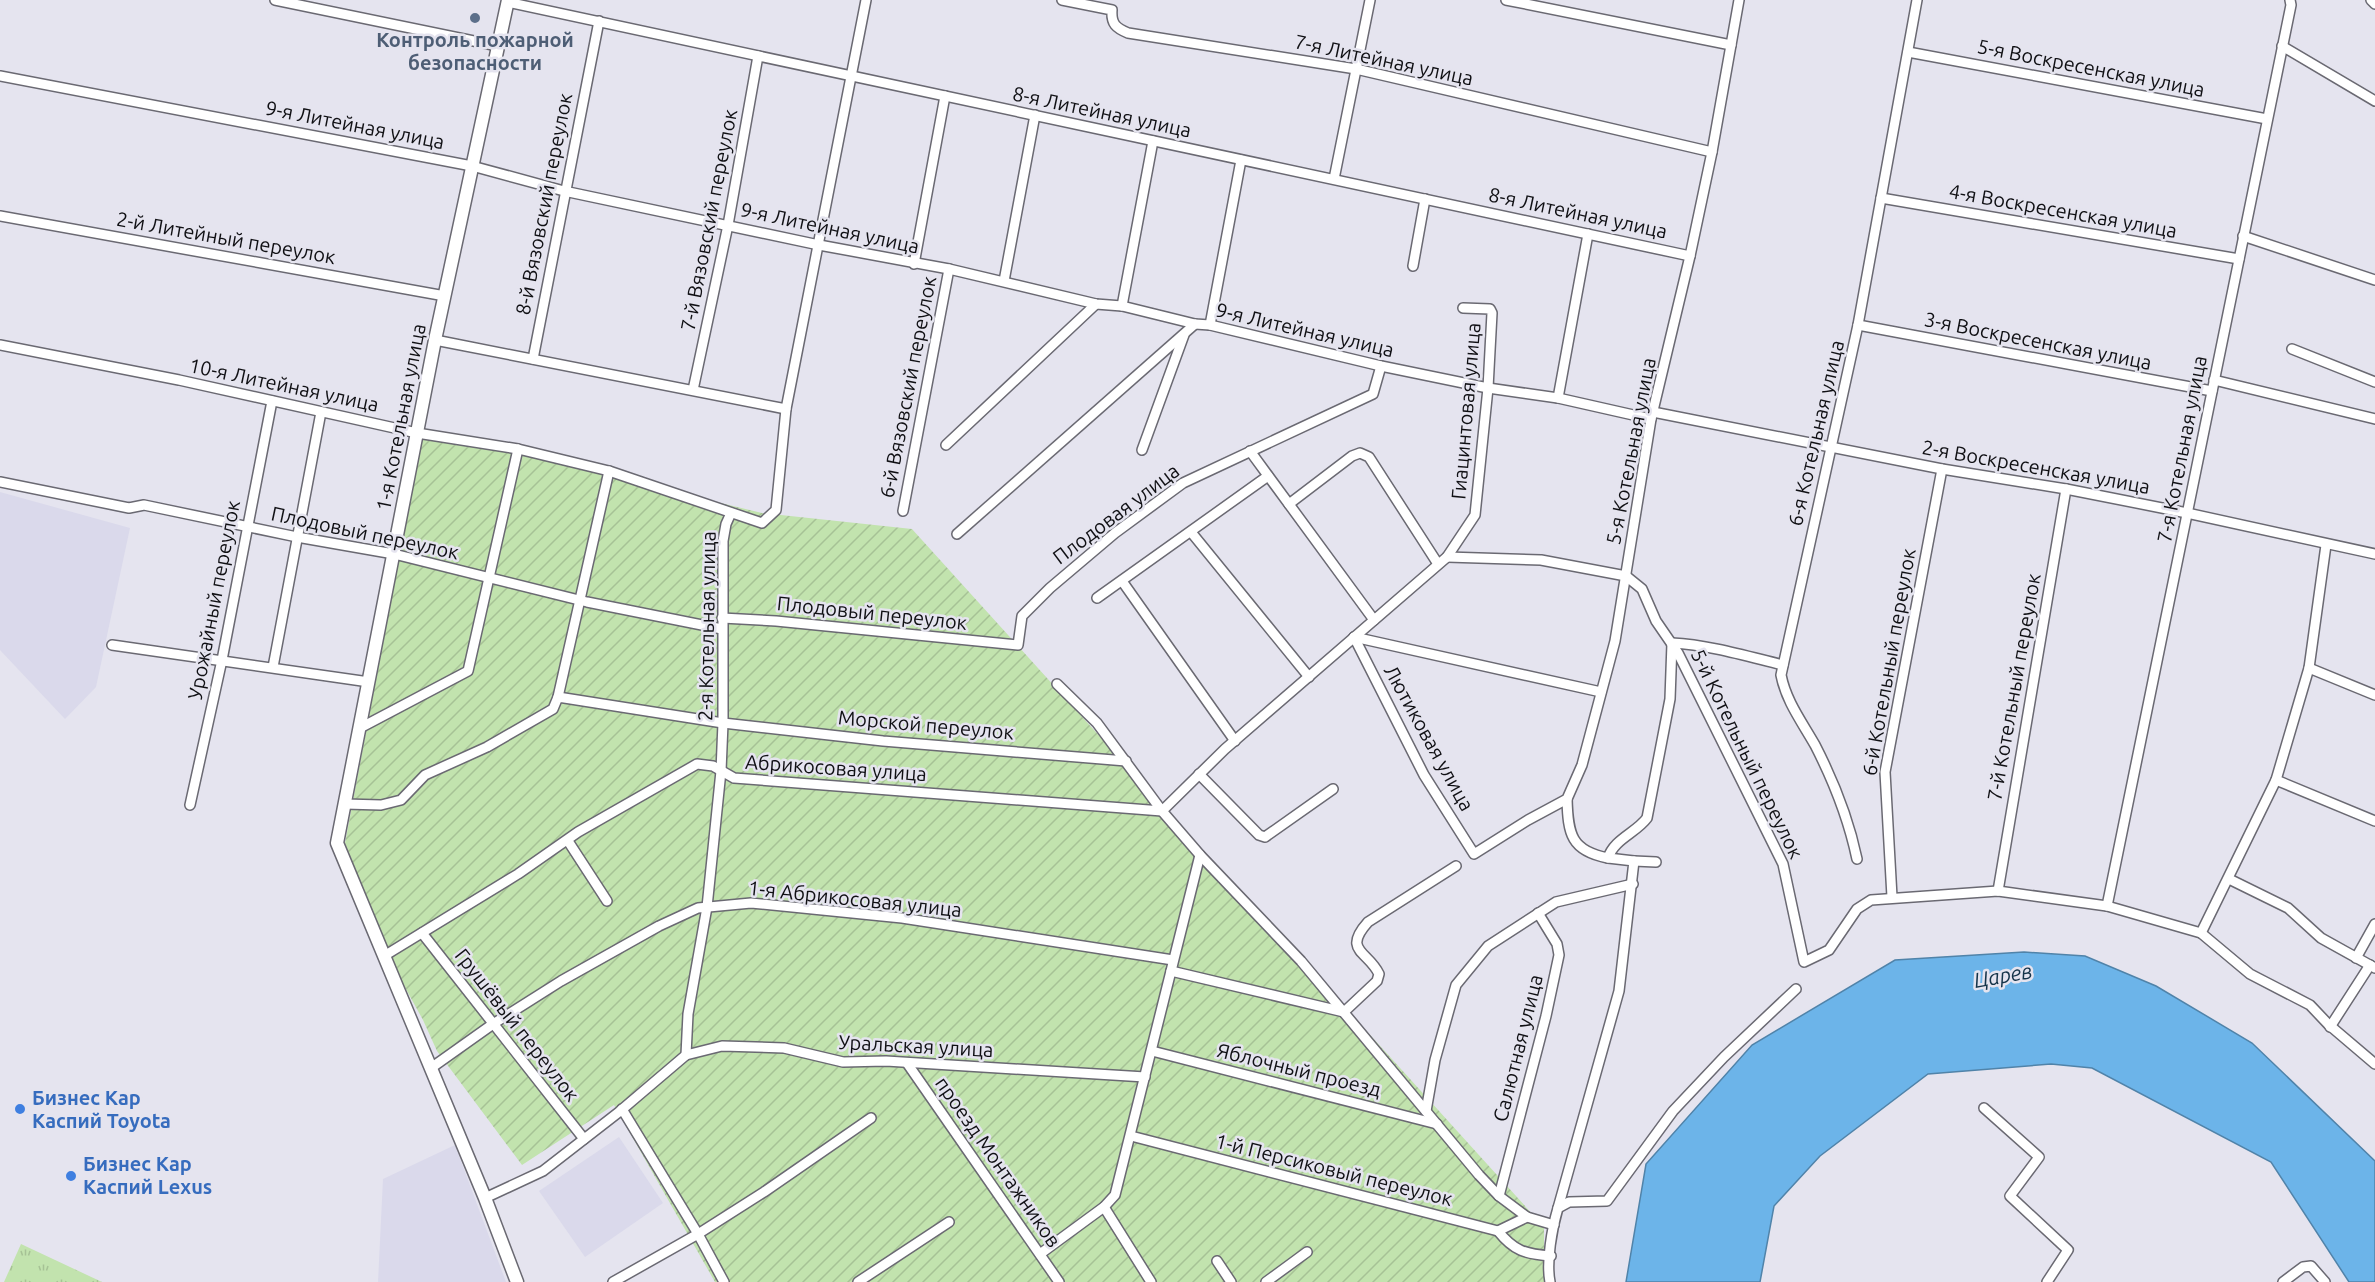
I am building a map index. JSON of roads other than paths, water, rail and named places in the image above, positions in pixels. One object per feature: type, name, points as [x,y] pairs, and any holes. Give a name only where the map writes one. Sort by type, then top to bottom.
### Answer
[{"type":"street","points":[[276,0],[498,46]]},
{"type":"street","name":"2-я Котельная улица","points":[[686,1055],[688,1014],[707,907],[721,771],[723,541],[731,513],[762,523],[776,510],[786,409],[866,0]]},
{"type":"street","name":"7-я Литейная улица","points":[[1062,0],[1113,5],[1112,21],[1117,28],[1128,33],[1356,69],[1712,152]]},
{"type":"street","points":[[1334,179],[1370,0]]},
{"type":"street","points":[[1506,0],[1731,45]]},
{"type":"street","name":"5-я Котельная улица","points":[[1567,799],[1582,765],[1615,641],[1652,415],[1712,152],[1739,0]]},
{"type":"street","name":"6-я Котельная улица","points":[[1857,859],[1852,836],[1822,761],[1785,695],[1780,675],[1858,326],[1917,0]]},
{"type":"street","name":"7-я Котельная улица","points":[[2107,906],[2291,5],[2290,0]]},
{"type":"street","points":[[2371,0],[2375,4]]},
{"type":"street","name":"1-я Котельная улица","points":[[384,956],[337,843],[435,340],[507,1]]},
{"type":"street","name":"8-я Литейная улица","points":[[507,1],[1690,256]]},
{"type":"street","name":"8-й Вязовский переулок","points":[[533,359],[598,21]]},
{"type":"street","points":[[2282,46],[2375,101]]},
{"type":"street","name":"5-я Воскресенская улица","points":[[1908,52],[2267,119]]},
{"type":"street","name":"7-й Вязовский переулок","points":[[693,390],[728,225],[759,56]]},
{"type":"street","name":"9-я Литейная улица","points":[[0,76],[472,166],[564,191],[819,245],[949,269],[1096,304],[1122,306],[1381,366],[1488,388],[1652,415]]},
{"type":"street","name":"6-й Вязовский переулок","points":[[914,264],[945,96]]},
{"type":"street","points":[[1004,281],[1035,115]]},
{"type":"street","points":[[1122,306],[1153,141]]},
{"type":"street","points":[[1210,325],[1241,160]]},
{"type":"street","name":"4-я Воскресенская улица","points":[[1881,198],[2239,259]]},
{"type":"street","points":[[1413,266],[1425,199]]},
{"type":"street","name":"2-й Литейный переулок","points":[[0,216],[445,296]]},
{"type":"street","points":[[1558,398],[1588,234]]},
{"type":"street","points":[[2243,236],[2375,280]]},
{"type":"street","name":"6-й Вязовский переулок","points":[[903,511],[949,269]]},
{"type":"street","points":[[946,445],[1096,304]]},
{"type":"street","name":"Гиацинтовая улица","points":[[1162,811],[1235,741],[1447,557],[1475,514],[1488,388],[1492,313],[1491,309],[1462,308]]},
{"type":"street","points":[[957,534],[1195,324]]},
{"type":"street","name":"3-я Воскресенская улица","points":[[1858,326],[2212,391]]},
{"type":"street","points":[[1142,450],[1185,333]]},
{"type":"street","points":[[435,340],[786,409]]},
{"type":"street","name":"10-я Литейная улица","points":[[0,345],[417,433],[518,449],[609,471],[731,513]]},
{"type":"street","points":[[2292,349],[2375,382]]},
{"type":"street","name":"Плодовая улица","points":[[1017,645],[1022,616],[1050,588],[1107,540],[1183,483],[1373,394],[1381,366]]},
{"type":"street","points":[[2214,380],[2375,419]]},
{"type":"street","name":"Урожайный переулок","points":[[190,805],[222,660],[272,401]]},
{"type":"street","points":[[273,667],[321,412]]},
{"type":"street","name":"2-я Воскресенская улица","points":[[1652,415],[1830,446],[1942,469],[2066,489],[2375,554]]},
{"type":"street","points":[[360,728],[468,671],[518,449]]},
{"type":"street","points":[[1250,451],[1374,620]]},
{"type":"street","points":[[1289,504],[1352,456],[1365,454],[1438,564]]},
{"type":"street","name":"6-й Котельный переулок","points":[[1892,897],[1885,772],[1942,469]]},
{"type":"street","points":[[345,804],[381,806],[401,800],[425,775],[488,747],[553,709],[558,697],[609,471]]},
{"type":"street","points":[[1097,598],[1268,476]]},
{"type":"street","name":"Плодовый переулок","points":[[0,482],[129,508],[144,505],[297,537],[393,554],[580,600],[722,629]]},
{"type":"street","name":"7-й Котельный переулок","points":[[1998,891],[2066,489]]},
{"type":"street","points":[[1191,532],[1309,677]]},
{"type":"street","points":[[2201,933],[2276,780],[2309,668],[2326,545]]},
{"type":"street","points":[[1447,557],[1541,560],[1626,576]]},
{"type":"street","name":"5-й Котельный переулок","points":[[1626,576],[1642,589],[1656,621],[1672,643],[1783,864],[1804,962],[1829,950],[1857,909],[1871,900],[1892,897]]},
{"type":"street","points":[[1122,581],[1235,741]]},
{"type":"street","name":"Плодовый переулок","points":[[722,618],[776,621],[1017,645]]},
{"type":"street","points":[[1354,637],[1601,692]]},
{"type":"street","name":"Лютиковая улица","points":[[1354,637],[1424,775],[1474,854],[1567,799]]},
{"type":"street","points":[[1608,858],[1611,851],[1647,818],[1670,699],[1672,643],[1709,647],[1783,665]]},
{"type":"street","points":[[112,645],[369,682]]},
{"type":"street","points":[[2309,668],[2375,694]]},
{"type":"street","points":[[1057,684],[1097,723],[1162,811],[1200,855],[1293,952],[1499,1196],[1527,1217],[1554,1225]]},
{"type":"street","name":"Морской переулок","points":[[558,697],[723,723],[883,741],[1126,761]]},
{"type":"street","name":"Абрикосовая улица","points":[[384,956],[568,841],[578,832],[697,764],[706,764],[734,778],[1162,811]]},
{"type":"street","points":[[1199,774],[1258,835],[1265,837],[1333,789]]},
{"type":"street","points":[[2276,780],[2375,821]]},
{"type":"street","points":[[1567,799],[1567,823],[1577,843],[1586,852],[1608,858],[1656,862]]},
{"type":"street","points":[[568,841],[607,901]]},
{"type":"street","points":[[1040,1254],[1104,1207],[1115,1195],[1200,855]]},
{"type":"street","points":[[1550,1282],[1548,1273],[1558,1208],[1619,991],[1634,861]]},
{"type":"street","points":[[1344,1012],[1377,981],[1379,974],[1357,947],[1356,939],[1359,931],[1368,922],[1456,866]]},
{"type":"street","points":[[2229,879],[2288,909],[2321,938],[2372,966],[2330,1027]]},
{"type":"street","points":[[1426,1111],[1435,1060],[1456,986],[1488,946],[1556,902],[1633,884]]},
{"type":"street","points":[[1892,897],[1998,891],[2107,906],[2201,933],[2250,974],[2310,1005],[2330,1027],[2375,1064]]},
{"type":"street","name":"1-я Абрикосовая улица","points":[[431,1068],[493,1024],[561,981],[698,908],[751,903],[902,918],[1173,960]]},
{"type":"street","name":"Салютная улица","points":[[1499,1196],[1546,1016],[1559,955],[1557,944],[1538,913]]},
{"type":"street","points":[[2356,958],[2375,924]]},
{"type":"street","name":"Грушёвый переулок","points":[[422,933],[584,1139]]},
{"type":"street","points":[[384,956],[485,1198],[517,1282]]},
{"type":"street","points":[[1171,971],[1344,1012]]},
{"type":"street","points":[[1558,1208],[1569,1202],[1607,1201],[1673,1111],[1724,1057],[1796,989]]},
{"type":"street","name":"Уральская улица","points":[[686,1055],[723,1046],[784,1048],[843,1062],[886,1061],[1145,1077]]},
{"type":"street","name":"Яблочный проезд","points":[[1152,1051],[1437,1124]]},
{"type":"street","points":[[485,1198],[543,1171],[686,1055]]},
{"type":"street","name":"проезд Монтажников","points":[[907,1063],[1059,1282]]},
{"type":"street","points":[[1984,1108],[2039,1157],[2010,1196],[2068,1250],[2047,1282]]},
{"type":"street","points":[[622,1109],[698,1234],[724,1282]]},
{"type":"street","points":[[613,1282],[698,1234],[764,1192],[871,1118]]},
{"type":"street","name":"1-й Персиковый переулок","points":[[1131,1136],[1498,1231]]},
{"type":"street","points":[[1104,1207],[1151,1282]]},
{"type":"street","points":[[1527,1217],[1498,1231],[1510,1245],[1528,1254],[1551,1256]]},
{"type":"street","points":[[858,1282],[949,1222]]},
{"type":"street","points":[[1266,1282],[1307,1252]]},
{"type":"street","points":[[1217,1261],[1231,1282]]},
{"type":"street","points":[[2283,1282],[2303,1267],[2311,1266],[2325,1282]]},
{"type":"water","name":"Царев","points":[[2024,952],[2085,956],[2156,986],[2252,1043],[2375,1161],[2375,1282],[2349,1282],[2271,1162],[2092,1068],[2051,1064],[1928,1074],[1820,1156],[1774,1206],[1760,1282],[1626,1282],[1646,1164],[1752,1045],[1895,960]]},
{"type":"place","name":"Контроль пожарной безопасности","points":[[475,18]]},
{"type":"place","name":"Бизнес Кар Каспий Toyota","points":[[20,1109]]},
{"type":"place","name":"Бизнес Кар Каспий Lexus","points":[[71,1176]]}]
